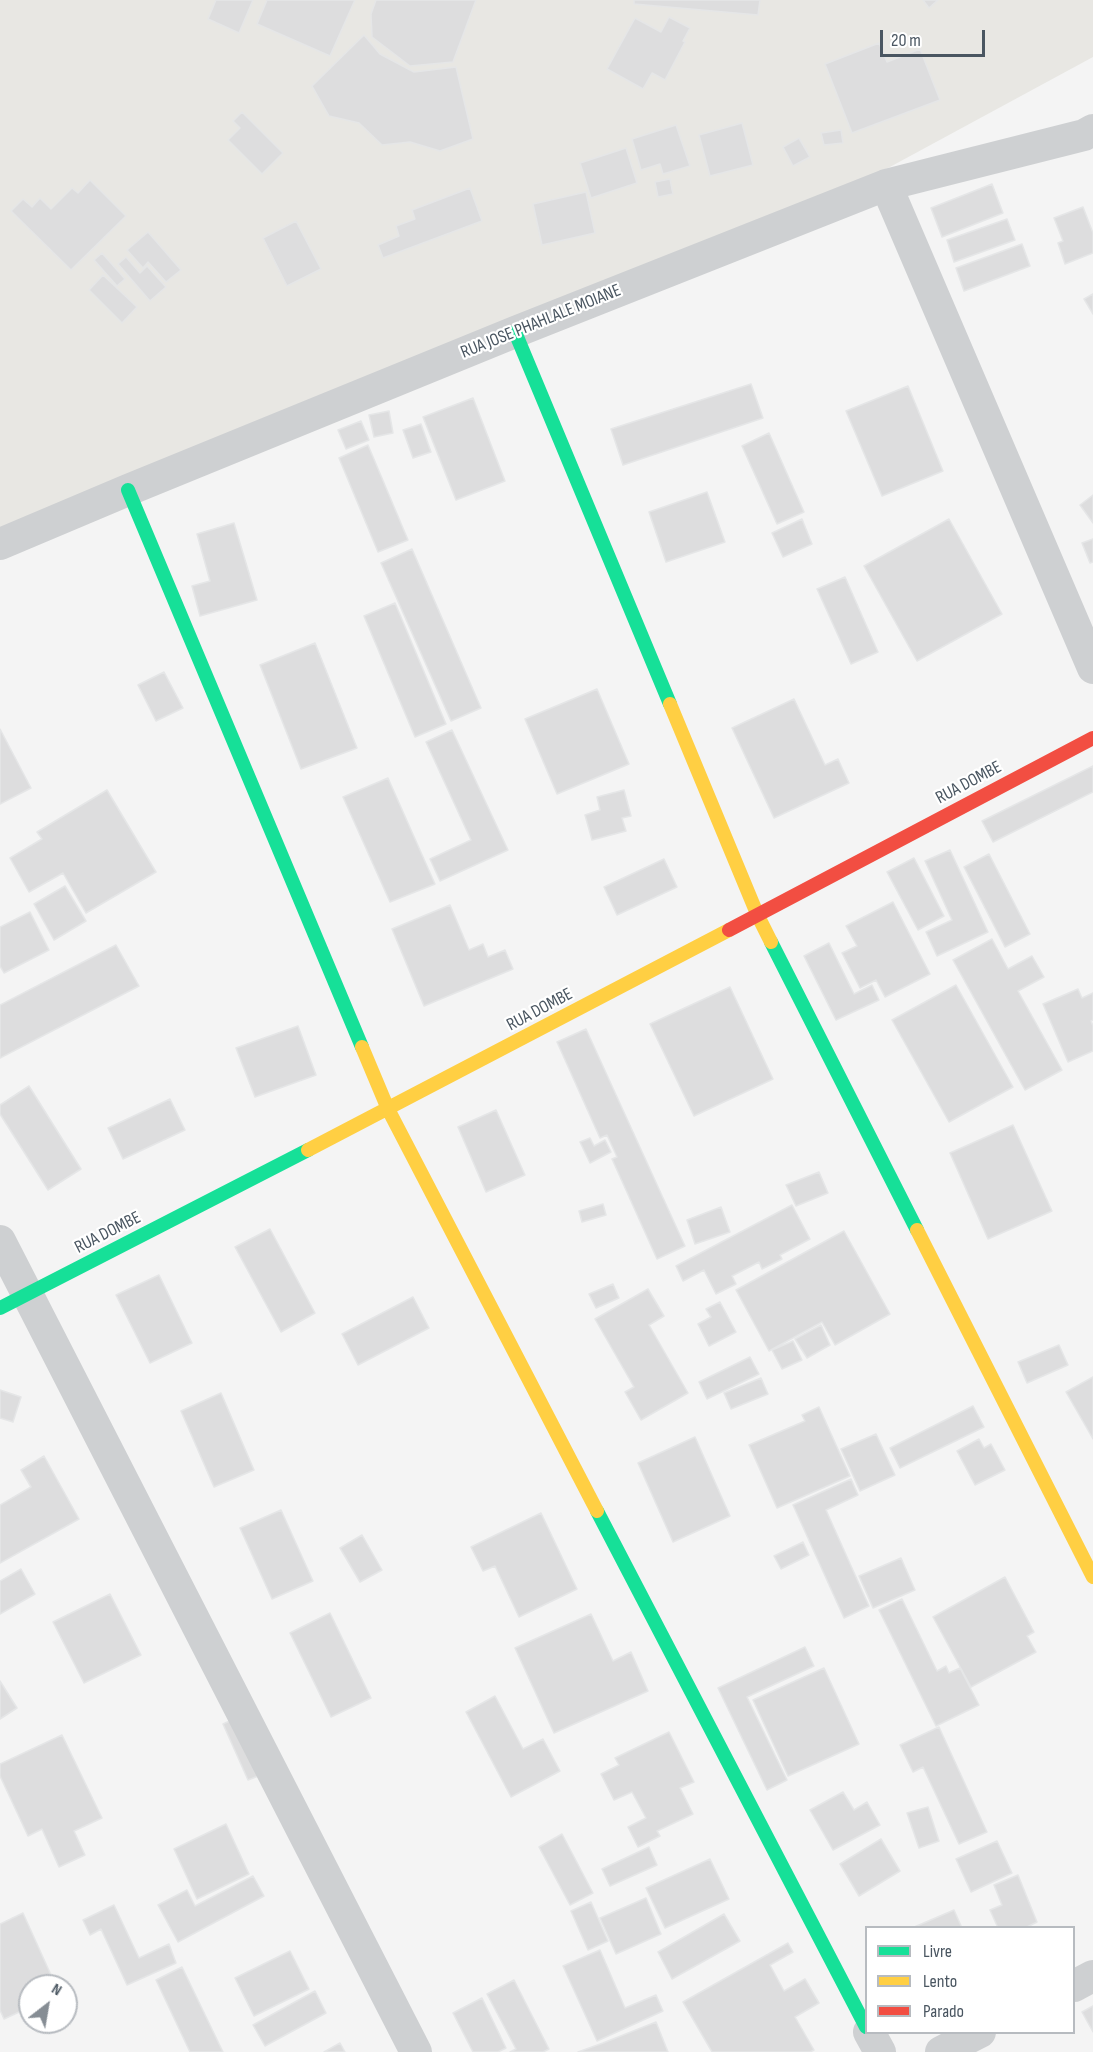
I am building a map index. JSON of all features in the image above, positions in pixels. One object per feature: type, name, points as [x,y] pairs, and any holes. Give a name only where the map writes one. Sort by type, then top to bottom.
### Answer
[{"type":"street","name":"RUA JOSE PHAHLALE MOIANE","points":[[0,544],[515,332],[886,185],[1084,135],[1093,130]]},
{"type":"street","points":[[886,185],[1093,668]]},
{"type":"street","points":[[515,332],[758,916],[1093,1577]]},
{"type":"street","points":[[128,490],[388,1109],[865,2023]]},
{"type":"street","name":"RUA DOMBE","points":[[13,1302],[758,916],[1093,738]]},
{"type":"street","points":[[0,1241],[13,1302],[416,2052]]},
{"type":"street","points":[[1075,1985],[1093,1976]]},
{"type":"street","points":[[871,2034],[880,2052]]},
{"type":"street","points":[[942,2052],[976,2034]]},
{"type":"shaded area","points":[[0,0],[1093,0],[1093,57],[888,168],[0,535]]},
{"type":"building","points":[[216,0],[253,0],[239,33],[208,19]]},
{"type":"building","points":[[267,0],[355,0],[330,56],[257,24]]},
{"type":"building","points":[[376,0],[476,0],[453,62],[410,66],[372,37],[371,14]]},
{"type":"building","points":[[634,0],[760,0],[758,15],[634,4]]},
{"type":"building","points":[[923,0],[938,0],[929,8]]},
{"type":"building","points":[[669,17],[690,28],[665,80],[652,73],[643,89],[607,69],[635,18],[661,32]]},
{"type":"building","points":[[364,35],[380,54],[414,72],[456,67],[473,139],[440,151],[410,142],[382,145],[359,123],[329,116],[312,86]]},
{"type":"building","points":[[879,43],[887,62],[920,49],[940,100],[852,133],[825,64]]},
{"type":"building","points":[[242,112],[283,153],[262,174],[228,140],[240,128],[233,121]]},
{"type":"building","points":[[742,123],[753,165],[710,176],[699,135]]},
{"type":"building","points":[[676,125],[690,166],[663,174],[660,164],[641,170],[632,139]]},
{"type":"building","points":[[841,130],[843,143],[824,145],[821,133]]},
{"type":"building","points":[[799,138],[810,157],[793,166],[783,147]]},
{"type":"building","points":[[626,148],[637,183],[591,198],[580,163]]},
{"type":"building","points":[[670,179],[673,194],[658,197],[655,182]]},
{"type":"building","points":[[90,180],[126,216],[71,270],[11,211],[23,199],[32,207],[40,198],[51,209],[72,188],[78,193]]},
{"type":"building","points":[[992,184],[1003,213],[942,237],[931,208]]},
{"type":"building","points":[[470,188],[482,221],[383,258],[378,245],[399,236],[396,226],[415,219],[412,210]]},
{"type":"building","points":[[586,192],[595,233],[542,245],[533,204]]},
{"type":"building","points":[[1083,207],[1093,233],[1093,253],[1065,264],[1058,243],[1063,241],[1054,218]]},
{"type":"building","points":[[1007,219],[1015,240],[954,262],[947,240]]},
{"type":"building","points":[[296,221],[321,269],[287,286],[263,238]]},
{"type":"building","points":[[148,232],[181,270],[166,282],[148,262],[143,268],[127,250]]},
{"type":"building","points":[[1022,244],[1030,266],[964,291],[956,268]]},
{"type":"building","points":[[102,253],[125,279],[117,286],[94,260]]},
{"type":"building","points":[[126,257],[140,273],[147,266],[166,287],[150,301],[118,264]]},
{"type":"building","points":[[103,275],[137,307],[122,323],[89,290]]},
{"type":"building","points":[[1093,294],[1093,314],[1084,299]]},
{"type":"building","points":[[751,384],[763,418],[623,465],[611,429]]},
{"type":"building","points":[[908,386],[943,471],[882,496],[846,411]]},
{"type":"building","points":[[473,398],[505,481],[456,500],[423,417]]},
{"type":"building","points":[[389,411],[393,433],[374,437],[369,415]]},
{"type":"building","points":[[361,421],[369,440],[346,449],[338,430]]},
{"type":"building","points":[[421,424],[431,452],[413,458],[403,430]]},
{"type":"building","points":[[769,433],[804,512],[777,524],[742,446]]},
{"type":"building","points":[[368,445],[408,540],[378,552],[339,458]]},
{"type":"building","points":[[707,492],[725,542],[666,562],[649,512]]},
{"type":"building","points":[[1093,495],[1093,523],[1080,505]]},
{"type":"building","points":[[802,519],[812,544],[783,557],[772,533]]},
{"type":"building","points":[[949,519],[1002,614],[917,661],[864,566]]},
{"type":"building","points":[[234,523],[257,600],[200,616],[192,586],[210,581],[197,534]]},
{"type":"building","points":[[1093,539],[1093,562],[1090,563],[1082,543]]},
{"type":"building","points":[[412,549],[481,708],[451,721],[381,563]]},
{"type":"building","points":[[845,577],[878,652],[851,664],[817,589]]},
{"type":"building","points":[[395,603],[446,724],[415,737],[364,616]]},
{"type":"building","points":[[315,643],[357,748],[301,769],[260,665]]},
{"type":"building","points":[[164,672],[183,708],[156,721],[138,685]]},
{"type":"building","points":[[597,689],[629,764],[557,794],[525,719]]},
{"type":"building","points":[[794,699],[825,765],[838,759],[849,783],[774,818],[732,728]]},
{"type":"building","points":[[0,729],[31,788],[0,804]]},
{"type":"building","points":[[452,730],[508,850],[440,881],[430,859],[471,840],[426,742]]},
{"type":"building","points":[[1093,766],[1093,792],[993,842],[982,821]]},
{"type":"building","points":[[388,778],[435,884],[390,902],[343,797]]},
{"type":"building","points":[[107,790],[156,872],[86,913],[63,873],[29,892],[10,858],[42,839],[37,832]]},
{"type":"building","points":[[624,790],[631,816],[622,818],[626,831],[592,840],[585,815],[600,810],[597,797]]},
{"type":"building","points":[[950,850],[988,932],[937,956],[926,932],[952,920],[925,861]]},
{"type":"building","points":[[989,854],[1030,934],[1005,947],[964,867]]},
{"type":"building","points":[[914,858],[944,916],[918,930],[887,872]]},
{"type":"building","points":[[664,859],[677,887],[617,915],[604,887]]},
{"type":"building","points":[[65,886],[86,921],[54,940],[34,904]]},
{"type":"building","points":[[893,902],[930,974],[885,997],[876,980],[860,988],[842,953],[857,946],[846,926]]},
{"type":"building","points":[[450,905],[469,950],[483,944],[488,957],[505,950],[513,969],[424,1006],[392,929]]},
{"type":"building","points":[[30,912],[49,950],[4,973],[0,966],[0,927]]},
{"type":"building","points":[[992,939],[1008,969],[1032,956],[1044,977],[1018,991],[1062,1070],[1025,1090],[953,960]]},
{"type":"building","points":[[829,943],[854,994],[872,985],[879,1000],[836,1020],[804,956]]},
{"type":"building","points":[[116,945],[139,986],[0,1058],[0,1005]]},
{"type":"building","points":[[956,985],[1013,1087],[949,1122],[892,1020]]},
{"type":"building","points":[[730,987],[773,1079],[694,1116],[650,1024]]},
{"type":"building","points":[[1078,989],[1082,998],[1093,993],[1093,1020],[1091,1021],[1093,1051],[1068,1062],[1043,1004]]},
{"type":"building","points":[[298,1026],[316,1075],[255,1097],[236,1048]]},
{"type":"building","points":[[586,1029],[685,1246],[657,1259],[612,1159],[617,1157],[607,1135],[600,1138],[557,1042]]},
{"type":"building","points":[[29,1086],[81,1169],[48,1190],[0,1114],[0,1105]]},
{"type":"building","points":[[170,1099],[185,1130],[123,1159],[108,1128]]},
{"type":"building","points":[[496,1110],[525,1175],[486,1192],[458,1127]]},
{"type":"building","points":[[1013,1125],[1052,1211],[988,1239],[950,1153]]},
{"type":"building","points":[[590,1138],[594,1146],[605,1140],[611,1152],[590,1163],[580,1142]]},
{"type":"building","points":[[819,1172],[828,1193],[796,1206],[786,1185]]},
{"type":"building","points":[[603,1204],[606,1215],[582,1222],[579,1211]]},
{"type":"building","points":[[792,1205],[810,1239],[780,1255],[782,1259],[762,1269],[759,1262],[732,1276],[736,1284],[716,1294],[704,1270],[683,1281],[676,1266]]},
{"type":"building","points":[[721,1207],[730,1232],[695,1244],[687,1220]]},
{"type":"building","points":[[270,1229],[315,1313],[281,1332],[235,1247]]},
{"type":"building","points":[[844,1231],[890,1314],[835,1345],[822,1322],[769,1351],[736,1290]]},
{"type":"building","points":[[159,1275],[192,1343],[150,1363],[116,1295]]},
{"type":"building","points":[[613,1284],[619,1298],[596,1308],[589,1294]]},
{"type":"building","points":[[648,1289],[664,1316],[649,1325],[688,1393],[641,1420],[625,1392],[634,1387],[595,1319]]},
{"type":"building","points":[[413,1297],[429,1328],[358,1365],[342,1334]]},
{"type":"building","points":[[720,1302],[736,1332],[709,1346],[698,1324],[711,1317],[706,1309]]},
{"type":"building","points":[[821,1325],[830,1345],[807,1358],[795,1339]]},
{"type":"building","points":[[793,1341],[802,1360],[782,1369],[772,1350]]},
{"type":"building","points":[[1059,1345],[1068,1365],[1027,1383],[1018,1362]]},
{"type":"building","points":[[750,1357],[759,1374],[707,1399],[699,1382]]},
{"type":"building","points":[[1093,1377],[1093,1439],[1066,1392]]},
{"type":"building","points":[[761,1378],[768,1394],[731,1409],[724,1393]]},
{"type":"building","points":[[0,1390],[21,1397],[13,1422],[0,1418]]},
{"type":"building","points":[[221,1393],[254,1470],[214,1487],[181,1411]]},
{"type":"building","points":[[973,1406],[984,1427],[900,1468],[890,1448]]},
{"type":"building","points":[[819,1407],[850,1476],[777,1508],[749,1445],[805,1421],[802,1415]]},
{"type":"building","points":[[876,1434],[895,1475],[860,1491],[841,1449]]},
{"type":"building","points":[[695,1437],[730,1516],[673,1542],[638,1463]]},
{"type":"building","points":[[979,1439],[984,1448],[991,1444],[1005,1470],[975,1485],[957,1451]]},
{"type":"building","points":[[44,1456],[79,1519],[0,1563],[0,1505],[31,1487],[21,1470]]},
{"type":"building","points":[[851,1479],[858,1495],[826,1510],[869,1606],[844,1618],[793,1505]]},
{"type":"building","points":[[281,1510],[313,1581],[272,1599],[240,1528]]},
{"type":"building","points":[[541,1513],[577,1589],[519,1617],[495,1566],[483,1571],[471,1547]]},
{"type":"building","points":[[362,1535],[382,1570],[360,1582],[340,1548]]},
{"type":"building","points":[[803,1542],[809,1555],[781,1569],[774,1556]]},
{"type":"building","points":[[901,1558],[915,1590],[873,1608],[859,1576]]},
{"type":"building","points":[[21,1569],[35,1594],[0,1614],[0,1581]]},
{"type":"building","points":[[1005,1577],[1034,1632],[1027,1636],[1036,1652],[971,1687],[933,1617]]},
{"type":"building","points":[[110,1594],[141,1655],[84,1683],[53,1622]]},
{"type":"building","points":[[902,1599],[937,1671],[946,1666],[949,1673],[960,1668],[979,1705],[936,1726],[879,1610]]},
{"type":"building","points":[[330,1613],[371,1698],[331,1717],[290,1633]]},
{"type":"building","points":[[591,1614],[613,1661],[631,1652],[648,1691],[554,1733],[515,1648]]},
{"type":"building","points":[[805,1647],[814,1666],[747,1697],[787,1780],[767,1790],[718,1688]]},
{"type":"building","points":[[824,1668],[859,1744],[788,1776],[753,1700]]},
{"type":"building","points":[[0,1681],[17,1708],[0,1719]]},
{"type":"building","points":[[495,1696],[523,1749],[543,1739],[560,1771],[511,1797],[466,1712]]},
{"type":"building","points":[[236,1718],[261,1775],[248,1780],[223,1724]]},
{"type":"building","points":[[939,1727],[987,1832],[959,1844],[923,1767],[913,1772],[900,1745]]},
{"type":"building","points":[[669,1732],[694,1782],[680,1788],[693,1814],[657,1831],[660,1836],[638,1847],[628,1827],[646,1818],[632,1792],[614,1800],[601,1774],[619,1765],[615,1758]]},
{"type":"building","points":[[62,1735],[102,1818],[74,1831],[85,1855],[59,1867],[42,1829],[28,1836],[0,1776],[0,1764]]},
{"type":"building","points":[[843,1792],[854,1810],[867,1802],[880,1825],[833,1850],[810,1810]]},
{"type":"building","points":[[928,1807],[939,1841],[919,1848],[907,1813]]},
{"type":"building","points":[[226,1824],[249,1874],[197,1899],[174,1849]]},
{"type":"building","points":[[562,1834],[593,1893],[570,1905],[539,1847]]},
{"type":"building","points":[[881,1839],[900,1871],[859,1896],[840,1864]]},
{"type":"building","points":[[997,1841],[1012,1873],[971,1892],[956,1859]]},
{"type":"building","points":[[649,1847],[657,1865],[610,1886],[602,1869]]},
{"type":"building","points":[[710,1859],[729,1899],[665,1928],[646,1888]]},
{"type":"building","points":[[1018,1875],[1037,1922],[1029,1926],[997,1926],[990,1910],[1002,1905],[994,1885]]},
{"type":"building","points":[[253,1876],[264,1896],[178,1942],[158,1905],[187,1890],[195,1906]]},
{"type":"building","points":[[646,1898],[661,1934],[616,1954],[600,1918]]},
{"type":"building","points":[[591,1902],[608,1941],[588,1950],[571,1911]]},
{"type":"building","points":[[114,1905],[139,1958],[169,1944],[176,1963],[127,1985],[101,1929],[90,1935],[83,1920]]},
{"type":"building","points":[[954,1910],[961,1926],[917,1926]]},
{"type":"building","points":[[23,1913],[51,1974],[18,1974],[18,2013],[4,2019],[0,2010],[0,1924]]},
{"type":"building","points":[[724,1914],[740,1941],[672,1979],[658,1952]]},
{"type":"building","points":[[788,1943],[793,1952],[770,1965],[784,1991],[805,1979],[819,2003],[795,2017],[814,2050],[810,2052],[712,2052],[683,2002]]},
{"type":"building","points":[[600,1950],[625,2008],[656,1995],[663,2011],[597,2041],[563,1966]]},
{"type":"building","points":[[290,1951],[309,1989],[254,2016],[235,1978]]},
{"type":"building","points":[[182,1967],[223,2052],[190,2052],[156,1980]]},
{"type":"building","points":[[514,1980],[549,2049],[543,2052],[510,2052],[516,2049],[487,1994]]},
{"type":"building","points":[[315,1991],[326,2013],[265,2046],[253,2025]]},
{"type":"building","points":[[482,1998],[506,2048],[498,2052],[473,2052],[453,2013]]},
{"type":"building","points":[[1093,2006],[1093,2032],[1082,2012]]},
{"type":"building","points":[[656,2022],[668,2052],[578,2052],[603,2043]]},
{"type":"building","points":[[340,2043],[345,2052],[324,2052]]},
{"type":"traffic: fast","points":[[515,332],[670,704]]},
{"type":"traffic: fast","points":[[128,490],[362,1047]]},
{"type":"traffic: fast","points":[[771,942],[917,1230]]},
{"type":"traffic: fast","points":[[0,1308],[308,1150]]},
{"type":"traffic: fast","points":[[597,1511],[865,2025]]},
{"type":"traffic: slow","points":[[670,704],[758,916],[771,942]]},
{"type":"traffic: slow","points":[[308,1150],[729,930]]},
{"type":"traffic: slow","points":[[362,1047],[388,1109],[597,1511]]},
{"type":"traffic: slow","points":[[917,1230],[1093,1577]]},
{"type":"traffic: jam","points":[[729,930],[1093,738]]}]
